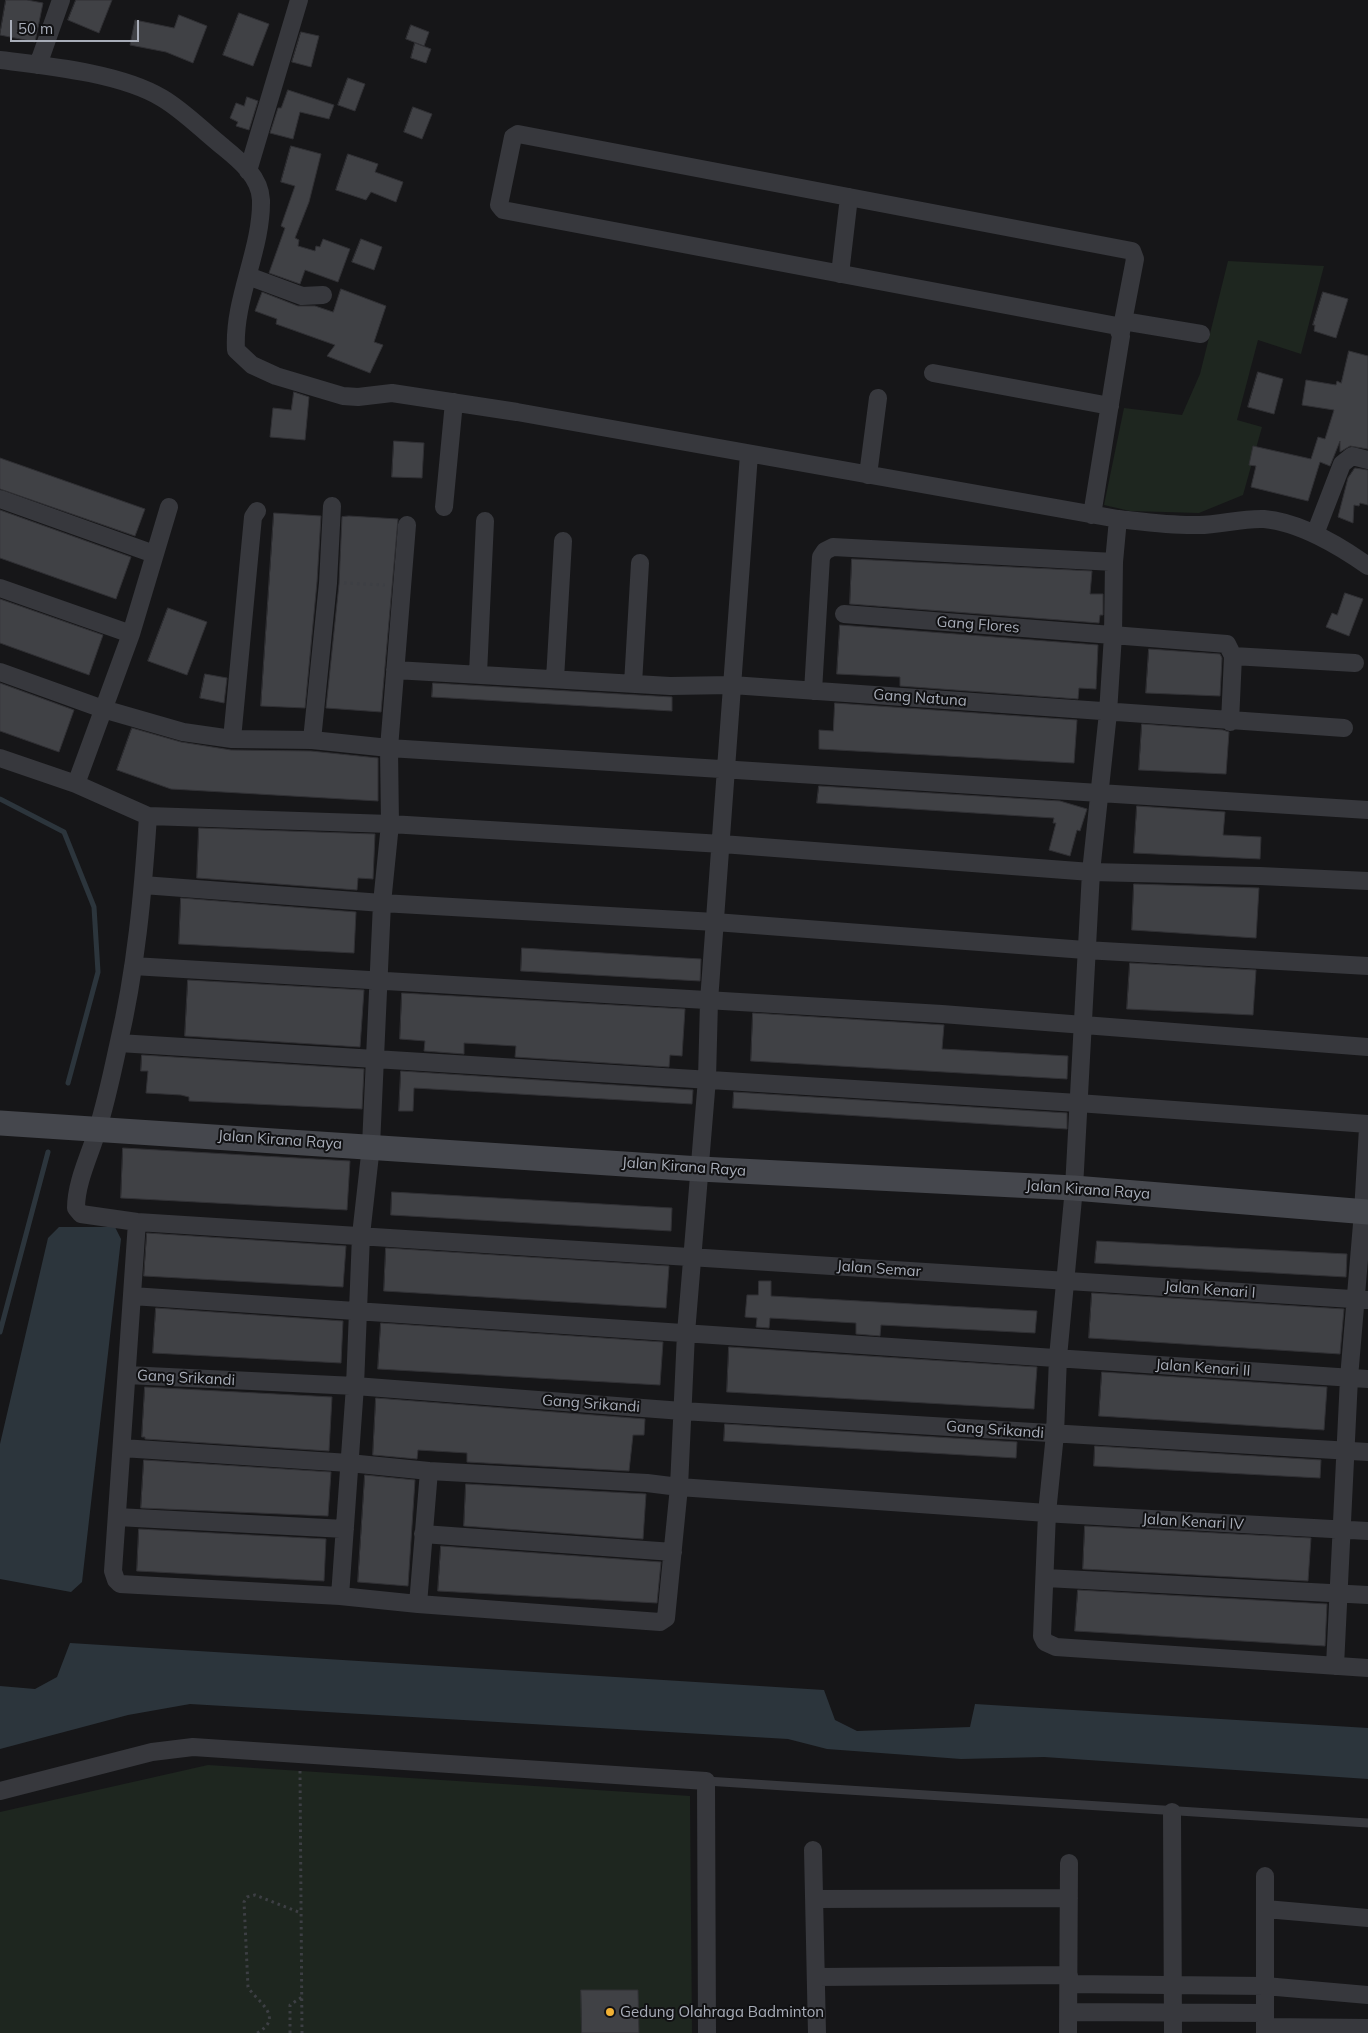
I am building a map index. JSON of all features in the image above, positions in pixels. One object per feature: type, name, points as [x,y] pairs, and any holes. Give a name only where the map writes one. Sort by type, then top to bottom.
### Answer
[{"type":"street","points":[[38,65],[61,0]]},
{"type":"street","points":[[248,171],[299,0]]},
{"type":"street","points":[[0,60],[119,80],[162,98],[236,158],[256,180],[261,199],[248,276],[238,318],[236,346],[237,352],[252,365],[276,376],[343,396],[358,397],[392,392],[1118,519],[1163,524],[1200,525],[1265,519],[1315,534],[1347,550],[1368,566]]},
{"type":"street","points":[[1092,514],[1122,326],[1135,259],[1132,251],[516,134],[512,137],[499,205],[503,210],[1114,325],[1122,326],[1201,334]]},
{"type":"street","points":[[840,274],[849,196]]},
{"type":"street","points":[[248,276],[302,296],[323,295]]},
{"type":"street","points":[[933,374],[1110,406]]},
{"type":"street","points":[[868,475],[878,398]]},
{"type":"street","points":[[444,507],[454,402]]},
{"type":"street","points":[[137,1222],[114,1571],[116,1580],[123,1586],[340,1596],[418,1604],[660,1622],[667,1615],[679,1487],[686,1333],[707,1079],[709,1001],[722,844],[725,768],[749,454]]},
{"type":"street","points":[[1315,534],[1342,464],[1352,456],[1368,460]]},
{"type":"street","points":[[0,499],[154,554]]},
{"type":"street","points":[[312,740],[328,583],[332,506]]},
{"type":"street","points":[[76,784],[130,634],[169,507]]},
{"type":"street","points":[[232,739],[253,517],[257,511]]},
{"type":"street","points":[[1118,519],[1114,562],[1113,635],[1108,713],[1098,793],[1085,950],[1083,1026],[1074,1188],[1058,1357],[1047,1513],[1046,1578],[1042,1636],[1049,1645],[1368,1668]]},
{"type":"street","points":[[478,674],[485,521]]},
{"type":"street","points":[[340,1596],[355,1386],[356,1311],[361,1235],[370,1146],[382,903],[390,824],[389,748],[407,524]]},
{"type":"street","points":[[555,679],[563,541]]},
{"type":"street","points":[[813,691],[821,557],[825,551],[833,547],[1114,562]]},
{"type":"street","points":[[633,684],[640,563]]},
{"type":"street","points":[[0,588],[130,634]]},
{"type":"street","name":"Gang Flores","points":[[844,614],[1227,644],[1233,656]]},
{"type":"street","points":[[1230,722],[1233,656],[1355,663]]},
{"type":"street","name":"Gang Natuna","points":[[395,670],[670,686],[732,685],[1230,722],[1344,728]]},
{"type":"street","points":[[0,672],[103,709],[183,732],[232,739],[312,740],[389,748],[1368,810]]},
{"type":"street","points":[[0,758],[76,784],[148,816],[390,824],[722,844],[1091,872],[1368,881]]},
{"type":"street","points":[[98,1128],[119,1043],[133,966],[143,886],[148,816]]},
{"type":"street","points":[[143,886],[382,903],[715,922],[1085,950],[1368,966]]},
{"type":"street","points":[[133,966],[942,1014],[1368,1047]]},
{"type":"street","points":[[119,1043],[374,1057],[1078,1102],[1368,1124]]},
{"type":"street","name":"Jalan Kirana Raya","points":[[0,1123],[700,1169],[1074,1188],[1366,1212]]},
{"type":"street","name":"Jalan Semar","points":[[98,1128],[79,1187],[76,1208],[81,1214],[88,1216],[137,1222],[1066,1281]]},
{"type":"street","points":[[1335,1666],[1340,1530],[1349,1378],[1361,1300],[1368,1128]]},
{"type":"street","name":"Jalan Kenari I","points":[[1066,1281],[1361,1300]]},
{"type":"street","name":"Jalan Kenari II","points":[[132,1296],[1368,1379]]},
{"type":"street","name":"Gang Srikandi","points":[[126,1375],[355,1386],[682,1411],[1368,1452]]},
{"type":"street","name":"Jalan Kenari IV","points":[[122,1448],[349,1463],[429,1471],[647,1483],[679,1487],[1047,1513],[1368,1531]]},
{"type":"street","points":[[418,1604],[429,1471]]},
{"type":"street","points":[[118,1517],[345,1529]]},
{"type":"street","points":[[423,1534],[673,1552]]},
{"type":"street","points":[[1046,1578],[1368,1595]]},
{"type":"street","points":[[0,1791],[152,1752],[175,1748],[300,1754],[706,1781],[707,2033]]},
{"type":"street","points":[[1172,1812],[1172,2033]]},
{"type":"street","points":[[814,1850],[818,2033]]},
{"type":"street","points":[[1068,2033],[1070,2012],[1069,1863]]},
{"type":"street","points":[[1265,1876],[1265,2024]]},
{"type":"street","points":[[816,1899],[1069,1898]]},
{"type":"street","points":[[1266,1909],[1368,1918]]},
{"type":"street","points":[[817,1977],[1069,1979],[1172,1985],[1265,1986],[1368,1995]]},
{"type":"street","points":[[1070,2012],[1172,2012],[1265,2024],[1368,2028]]},
{"type":"lane","points":[[706,1781],[1368,1823]]},
{"type":"path","points":[[328,583],[401,586]]},
{"type":"path","points":[[300,1754],[302,2033]]},
{"type":"path","points":[[257,2033],[265,2029],[268,2022],[268,2013],[265,2004],[253,1995],[248,1987],[244,1902],[247,1897],[255,1895],[301,1913]]},
{"type":"path","points":[[290,2033],[290,2006],[302,1997]]},
{"type":"shaded area","points":[[1228,261],[1324,266],[1301,354],[1258,340],[1237,420],[1262,427],[1243,495],[1199,513],[1130,511],[1104,505],[1124,408],[1182,415],[1200,374]]},
{"type":"shaded area","points":[[59,1227],[115,1227],[121,1239],[82,1582],[71,1592],[0,1579],[0,1444],[48,1238]]},
{"type":"shaded area","points":[[70,1643],[824,1690],[835,1720],[857,1731],[970,1727],[975,1704],[1368,1728],[1368,1779],[1044,1757],[961,1759],[827,1749],[788,1739],[190,1704],[128,1715],[0,1749],[0,1686],[35,1689],[57,1677]]},
{"type":"shaded area","points":[[208,1765],[690,1796],[692,2033],[0,2033],[0,1812]]},
{"type":"building","points":[[6,0],[27,0],[43,3],[35,42],[0,35]]},
{"type":"building","points":[[76,0],[112,0],[99,33],[68,20]]},
{"type":"building","points":[[239,13],[269,24],[253,66],[223,55]]},
{"type":"building","points":[[179,15],[207,26],[193,63],[166,52],[130,45],[135,20],[174,28]]},
{"type":"building","points":[[411,25],[429,32],[424,46],[406,39]]},
{"type":"building","points":[[301,32],[319,36],[311,67],[292,62]]},
{"type":"building","points":[[415,43],[431,49],[426,63],[411,58]]},
{"type":"building","points":[[348,78],[365,84],[355,111],[338,105]]},
{"type":"building","points":[[288,90],[334,105],[329,119],[300,112],[293,139],[270,133],[278,108],[281,108]]},
{"type":"building","points":[[247,97],[258,101],[249,130],[236,126],[238,122],[230,118],[236,103],[244,106]]},
{"type":"building","points":[[413,107],[432,114],[422,139],[404,132]]},
{"type":"building","points":[[291,146],[321,154],[309,202],[295,238],[299,240],[298,246],[315,251],[316,246],[320,247],[323,239],[350,249],[338,282],[305,270],[300,284],[269,273],[285,228],[281,226],[295,186],[281,182]]},
{"type":"building","points":[[348,154],[378,164],[375,172],[403,182],[396,202],[371,192],[366,200],[336,190]]},
{"type":"building","points":[[361,239],[382,247],[374,270],[352,262]]},
{"type":"building","points":[[341,289],[386,306],[374,342],[383,345],[370,373],[327,356],[335,345],[276,324],[277,319],[255,311],[262,292],[298,306],[315,306],[333,312]]},
{"type":"building","points":[[1323,292],[1348,299],[1336,338],[1314,331],[1315,325],[1313,325]]},
{"type":"building","points":[[1349,351],[1368,356],[1368,449],[1350,446],[1340,452],[1340,441],[1330,466],[1320,462],[1308,501],[1251,487],[1256,466],[1249,465],[1253,446],[1311,459],[1318,437],[1325,439],[1334,410],[1302,405],[1306,380],[1336,385],[1337,381],[1341,383]]},
{"type":"building","points":[[1258,372],[1283,379],[1274,414],[1248,407]]},
{"type":"building","points":[[294,392],[309,397],[305,440],[270,437],[273,408],[291,410]]},
{"type":"building","points":[[394,441],[424,443],[422,478],[392,477]]},
{"type":"building","points":[[0,458],[145,509],[135,536],[0,489]]},
{"type":"building","points":[[1355,468],[1368,470],[1368,505],[1360,503],[1359,506],[1354,505],[1353,523],[1338,517],[1348,478]]},
{"type":"building","points":[[0,510],[131,557],[116,599],[0,558]]},
{"type":"building","points":[[274,513],[321,516],[305,708],[261,706]]},
{"type":"building","points":[[342,517],[398,519],[381,712],[326,708],[339,584]]},
{"type":"building","points":[[852,559],[1092,571],[1090,594],[1103,594],[1103,615],[1100,615],[1099,623],[850,604]]},
{"type":"building","points":[[1345,593],[1363,599],[1349,636],[1326,627],[1332,613],[1337,615]]},
{"type":"building","points":[[0,599],[103,635],[89,675],[0,643]]},
{"type":"building","points":[[168,608],[207,622],[187,675],[148,661]]},
{"type":"building","points":[[840,625],[1098,645],[1096,689],[1079,688],[1078,699],[900,686],[900,677],[837,674]]},
{"type":"building","points":[[1149,649],[1220,654],[1222,658],[1220,696],[1146,693]]},
{"type":"building","points":[[205,674],[227,678],[224,703],[200,698]]},
{"type":"building","points":[[0,683],[74,710],[59,752],[0,731]]},
{"type":"building","points":[[433,683],[672,697],[672,711],[432,697]]},
{"type":"building","points":[[835,703],[1077,720],[1074,763],[819,749],[819,730],[833,731]]},
{"type":"building","points":[[1142,724],[1229,732],[1226,774],[1139,770]]},
{"type":"building","points":[[132,728],[181,742],[231,750],[311,751],[378,758],[378,801],[171,789],[117,770]]},
{"type":"building","points":[[819,786],[1060,801],[1087,809],[1080,831],[1077,830],[1070,856],[1049,850],[1056,823],[1053,823],[1054,818],[817,803]]},
{"type":"building","points":[[1137,806],[1225,812],[1223,835],[1261,837],[1260,859],[1134,853]]},
{"type":"building","points":[[199,828],[375,834],[373,879],[358,878],[357,890],[197,878]]},
{"type":"building","points":[[1134,884],[1259,888],[1256,938],[1132,930]]},
{"type":"building","points":[[181,898],[356,912],[354,953],[179,944]]},
{"type":"building","points":[[522,948],[701,959],[700,981],[521,971]]},
{"type":"building","points":[[1130,963],[1256,970],[1253,1015],[1127,1009]]},
{"type":"building","points":[[188,980],[364,990],[360,1047],[185,1036]]},
{"type":"building","points":[[402,993],[685,1009],[682,1056],[670,1055],[669,1067],[515,1057],[516,1046],[464,1043],[464,1054],[424,1051],[425,1041],[400,1039]]},
{"type":"building","points":[[753,1013],[944,1025],[942,1049],[1068,1056],[1067,1079],[751,1061]]},
{"type":"building","points":[[142,1055],[364,1069],[362,1109],[189,1101],[189,1097],[181,1095],[146,1093],[148,1071],[141,1071]]},
{"type":"building","points":[[401,1071],[693,1090],[692,1104],[414,1088],[413,1111],[399,1111]]},
{"type":"building","points":[[734,1092],[1067,1113],[1067,1129],[733,1108]]},
{"type":"building","points":[[123,1148],[350,1161],[347,1210],[121,1198]]},
{"type":"building","points":[[392,1192],[672,1208],[671,1231],[391,1215]]},
{"type":"building","points":[[147,1233],[346,1246],[343,1287],[144,1276]]},
{"type":"building","points":[[1097,1241],[1347,1254],[1346,1277],[1095,1263]]},
{"type":"building","points":[[386,1248],[669,1266],[666,1308],[384,1291]]},
{"type":"building","points":[[759,1281],[771,1281],[771,1296],[1037,1311],[1035,1333],[881,1325],[880,1336],[856,1334],[856,1323],[770,1318],[769,1328],[756,1327],[757,1318],[745,1317],[747,1295],[758,1295]]},
{"type":"building","points":[[1092,1293],[1344,1309],[1340,1354],[1089,1338]]},
{"type":"building","points":[[156,1308],[343,1321],[341,1363],[153,1353]]},
{"type":"building","points":[[381,1323],[663,1342],[660,1385],[378,1369]]},
{"type":"building","points":[[729,1347],[1037,1367],[1034,1409],[727,1392]]},
{"type":"building","points":[[1102,1372],[1327,1387],[1324,1430],[1099,1416]]},
{"type":"building","points":[[145,1387],[332,1397],[329,1451],[145,1439],[145,1437],[142,1437]]},
{"type":"building","points":[[376,1398],[645,1419],[644,1435],[633,1435],[629,1471],[467,1462],[467,1453],[418,1450],[417,1459],[373,1455]]},
{"type":"building","points":[[725,1424],[1017,1442],[1016,1458],[724,1441]]},
{"type":"building","points":[[1095,1446],[1321,1460],[1320,1478],[1094,1466]]},
{"type":"building","points":[[144,1460],[331,1472],[328,1516],[141,1508]]},
{"type":"building","points":[[365,1475],[415,1480],[408,1586],[358,1582]]},
{"type":"building","points":[[466,1484],[646,1494],[643,1539],[464,1526]]},
{"type":"building","points":[[1085,1526],[1311,1538],[1308,1581],[1083,1569]]},
{"type":"building","points":[[139,1529],[326,1539],[324,1581],[137,1571]]},
{"type":"building","points":[[441,1546],[661,1562],[657,1603],[438,1591]]},
{"type":"building","points":[[1078,1590],[1327,1604],[1325,1646],[1075,1631]]},
{"type":"building","name":"Gedung Olahraga Badminton","points":[[581,1990],[638,1990],[639,2033],[582,2033]]},
{"type":"waterway","points":[[0,799],[64,832],[94,907],[98,972],[68,1083]]},
{"type":"waterway","points":[[0,1332],[48,1152]]},
{"type":"place","name":"Gedung Olahraga Badminton","points":[[610,2012]]}]
